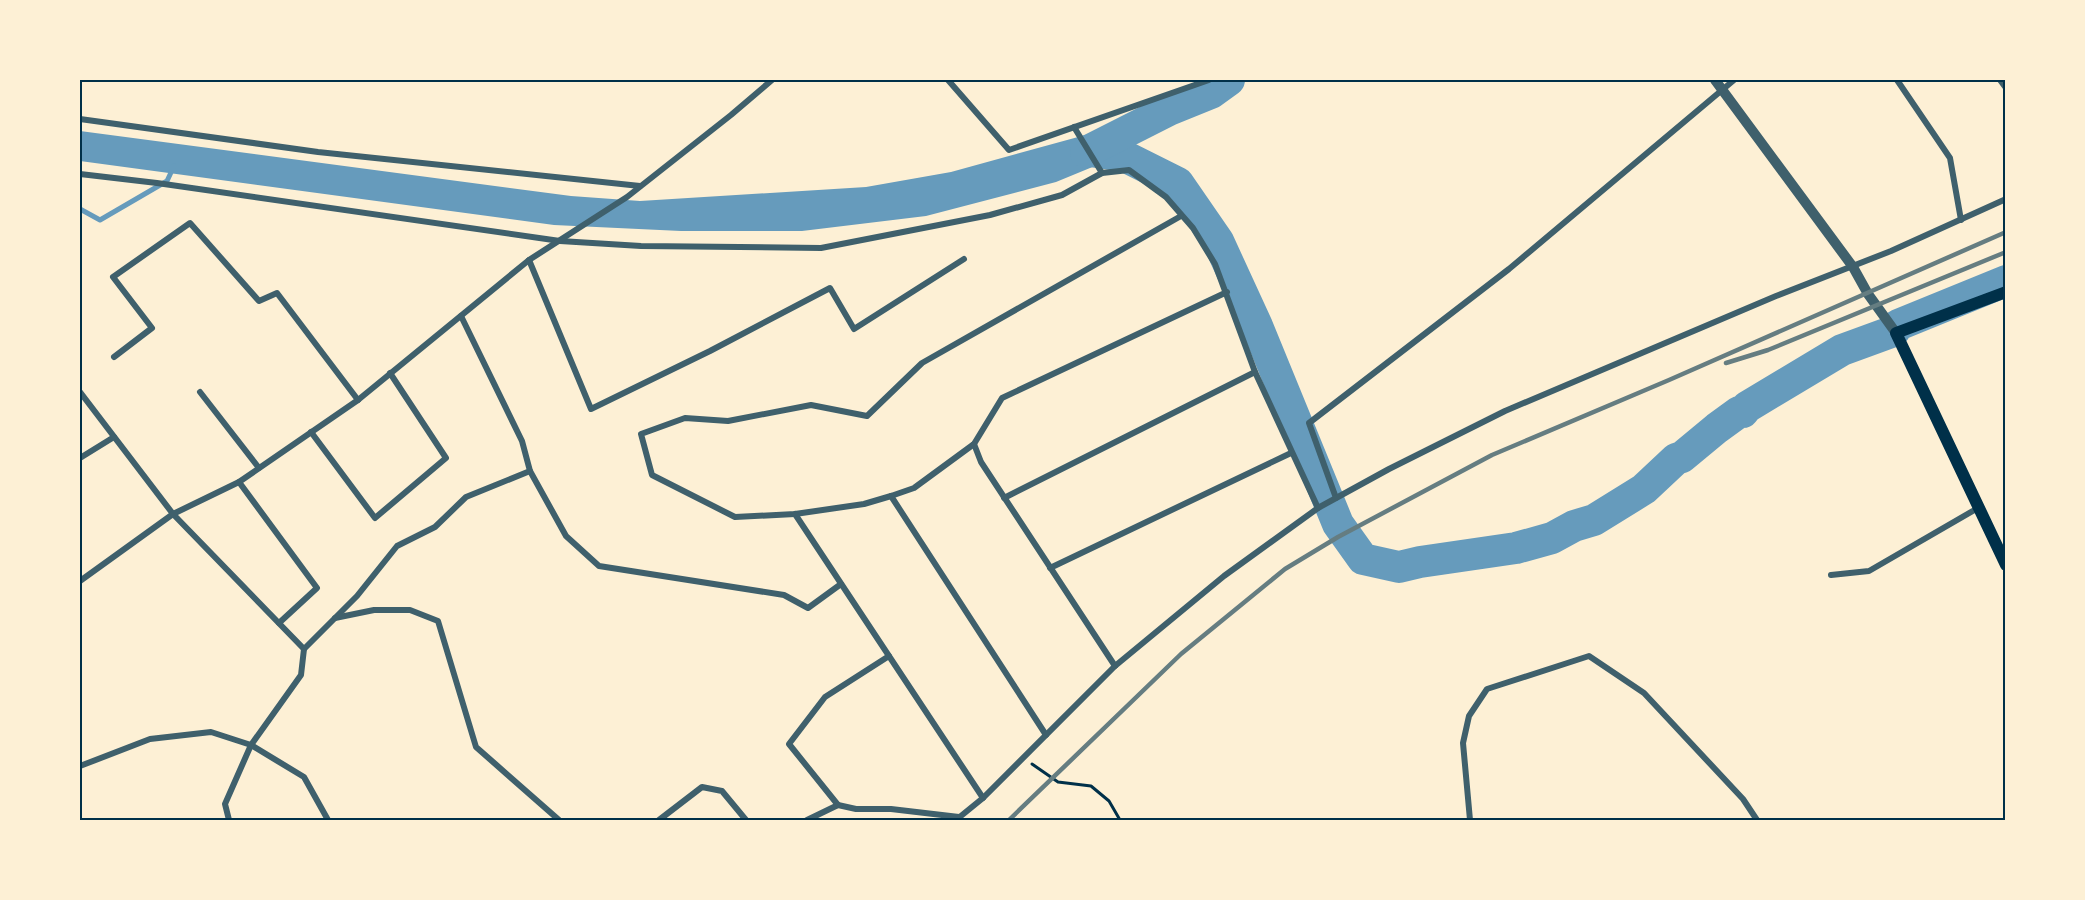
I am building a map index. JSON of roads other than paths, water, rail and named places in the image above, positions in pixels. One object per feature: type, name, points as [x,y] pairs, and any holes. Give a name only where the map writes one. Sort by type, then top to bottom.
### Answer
[{"type":"main road","points":[[2006,292],[1896,333],[2006,565]]},
{"type":"street","points":[[80,581],[173,514],[239,482],[357,400],[529,260],[627,197],[772,80]]},
{"type":"street","points":[[948,80],[1009,150],[1209,80]]},
{"type":"street","points":[[1715,80],[1853,267],[1868,294],[1896,333]]},
{"type":"street","points":[[1336,498],[1309,423],[1509,269],[1734,80]]},
{"type":"street","points":[[1897,80],[1950,158],[1961,220]]},
{"type":"street","points":[[2000,80],[2006,88]]},
{"type":"street","points":[[80,119],[318,152],[640,186]]},
{"type":"street","points":[[1074,127],[1102,173]]},
{"type":"street","points":[[80,174],[169,184],[560,242],[641,246],[821,248],[990,215],[1062,195],[1102,173],[1128,170],[1166,197],[1193,228],[1215,264],[1255,372],[1318,508]]},
{"type":"street","points":[[807,820],[838,805],[856,809],[891,809],[957,819],[983,798],[1115,666],[1224,576],[1318,508],[1389,469],[1505,411],[1776,296],[1853,267],[2006,199]]},
{"type":"street","points":[[1181,216],[922,363],[867,416],[811,405],[728,422],[685,418],[641,434],[652,475],[735,517],[795,514],[864,504],[891,496],[914,488],[974,444],[1002,398],[1227,292]]},
{"type":"street","points":[[114,357],[152,328],[113,277],[190,223],[259,301],[277,293],[357,400]]},
{"type":"street","points":[[529,260],[591,409],[710,351],[830,288],[854,329],[964,259]]},
{"type":"street","points":[[461,316],[522,441],[530,471],[566,536],[599,566],[784,595],[808,608],[841,584]]},
{"type":"street","points":[[1004,498],[1255,372]]},
{"type":"street","points":[[311,432],[375,518],[446,458],[390,373]]},
{"type":"street","points":[[80,392],[173,514],[304,649]]},
{"type":"street","points":[[200,392],[259,468]]},
{"type":"street","points":[[80,458],[114,437]]},
{"type":"street","points":[[974,444],[981,462],[1115,666]]},
{"type":"street","points":[[1050,567],[1291,453]]},
{"type":"street","points":[[229,820],[225,804],[251,745],[301,675],[304,649],[357,596],[397,546],[435,527],[466,497],[530,471]]},
{"type":"street","points":[[239,482],[317,588],[279,623]]},
{"type":"street","points":[[891,496],[1046,735]]},
{"type":"street","points":[[1831,575],[1869,571],[1978,508]]},
{"type":"street","points":[[795,514],[983,798]]},
{"type":"street","points":[[334,618],[374,610],[410,610],[438,621],[476,747],[559,820]]},
{"type":"street","points":[[838,805],[789,744],[825,696],[889,656]]},
{"type":"street","points":[[1470,820],[1463,742],[1469,716],[1487,689],[1589,656],[1644,693],[1743,799],[1757,820]]},
{"type":"street","points":[[80,766],[150,739],[211,732],[251,745],[304,777],[328,820]]},
{"type":"street","points":[[659,820],[702,788],[722,791],[746,820]]},
{"type":"water","points":[[80,131],[571,196],[640,201],[866,187],[951,172],[1089,134],[1100,138],[1109,151],[1107,161],[1056,182],[926,216],[802,231],[681,231],[554,225],[80,161]]},
{"type":"waterway","points":[[1086,152],[1169,110],[1211,93],[1229,80]]},
{"type":"waterway","points":[[1090,151],[1124,156],[1178,183],[1218,241],[1257,326],[1338,524],[1363,559],[1399,567],[1516,548],[1552,538],[1574,526],[1594,520],[1644,489],[1676,459],[1682,457],[1739,412],[1743,412],[1747,407],[1842,350],[1894,331],[1898,325],[2006,281]]},
{"type":"waterway","points":[[80,209],[100,220],[167,181],[174,166]]},
{"type":"railway","points":[[1009,820],[1181,654],[1285,569],[1338,537],[1492,455],[2006,232]]},
{"type":"railway","points":[[1726,363],[1768,350],[2006,252]]}]
